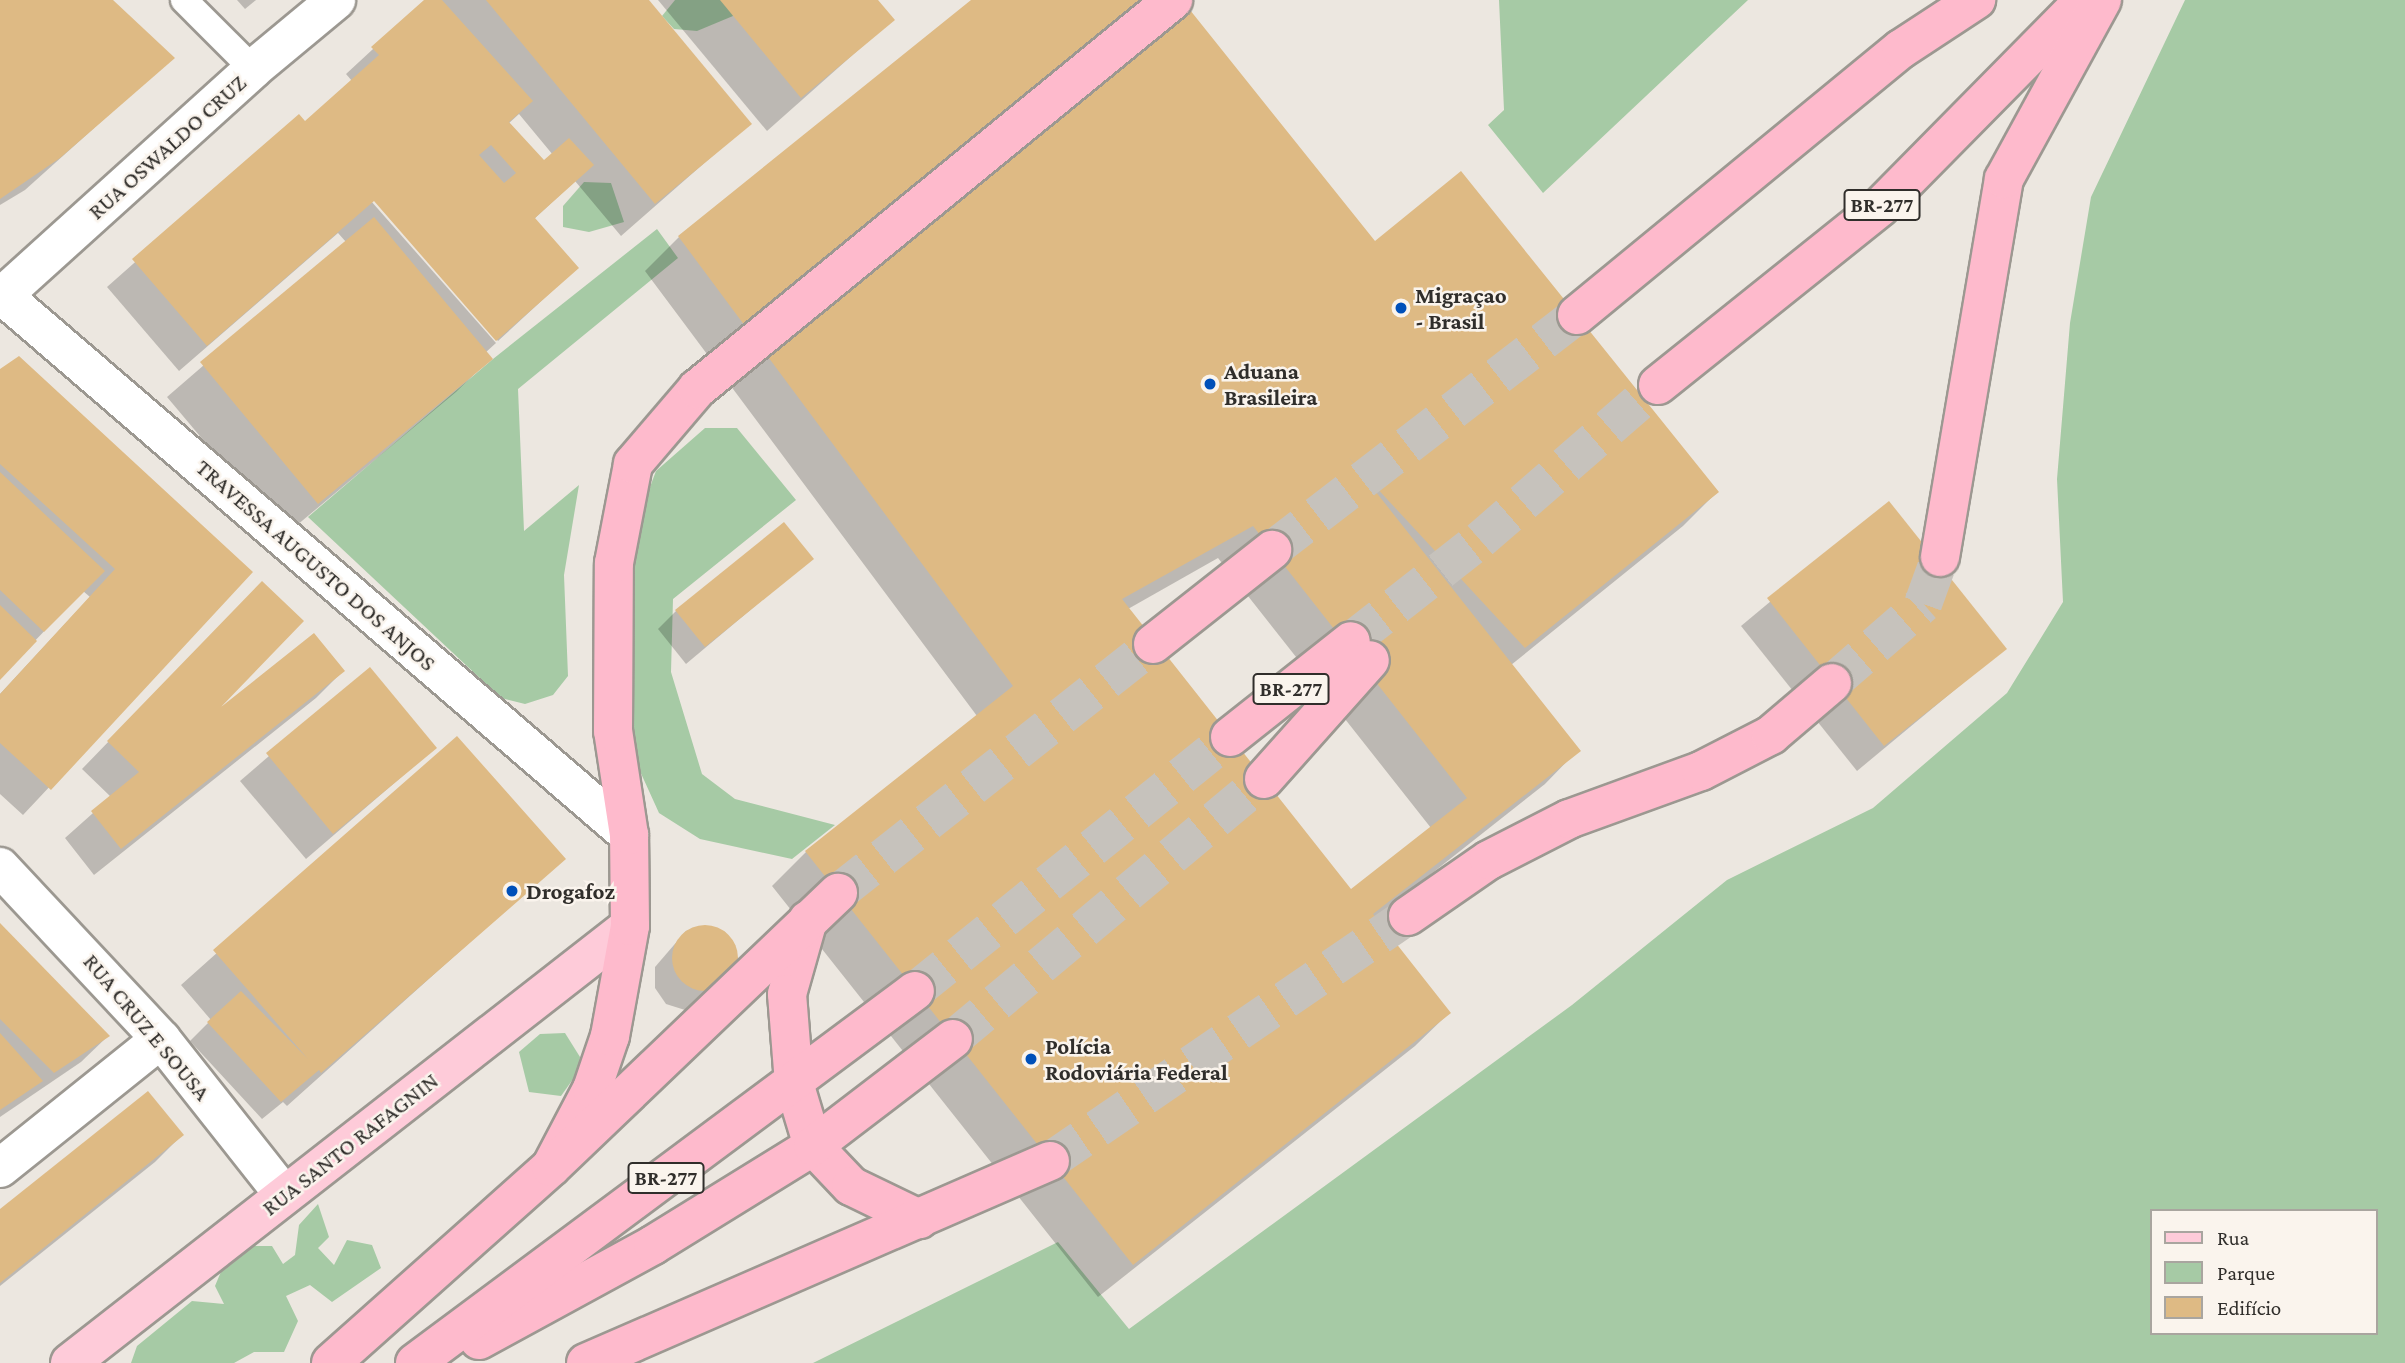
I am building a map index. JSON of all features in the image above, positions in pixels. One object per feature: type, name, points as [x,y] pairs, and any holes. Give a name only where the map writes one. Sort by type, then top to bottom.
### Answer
[{"type":"highway","points":[[551,1167],[592,1089],[610,1036],[630,926],[629,835],[613,731],[614,577],[633,464],[697,389],[1173,0]]},
{"type":"highway","points":[[1577,316],[1901,48],[1976,0]]},
{"type":"highway","name":"BR-277","points":[[1658,385],[1880,207],[2084,0]]},
{"type":"highway","points":[[1940,557],[2004,179],[2102,0]]},
{"type":"highway","points":[[1153,644],[1272,550]]},
{"type":"highway","name":"BR-277","points":[[1230,737],[1360,650],[1264,779]]},
{"type":"highway","points":[[1408,916],[1489,860],[1569,819],[1701,771],[1771,735],[1832,683]]},
{"type":"highway","points":[[331,1363],[551,1167],[838,893]]},
{"type":"highway","points":[[809,918],[787,994],[794,1083],[813,1146],[851,1186],[919,1219]]},
{"type":"highway","name":"BR-277","points":[[415,1363],[915,991]]},
{"type":"highway","points":[[437,1363],[653,1245],[813,1146],[953,1039]]},
{"type":"highway","points":[[586,1363],[1051,1161]]},
{"type":"main road","name":"RUA SANTO RAFAGNIN","points":[[70,1363],[630,926]]},
{"type":"street","name":"RUA OSWALDO CRUZ","points":[[2,297],[253,69],[336,0]]},
{"type":"street","name":"TRAVESSA AUGUSTO DOS ANJOS","points":[[2,297],[629,835]]},
{"type":"street","name":"RUA CRUZ E SOUSA","points":[[0,867],[161,1039],[284,1195]]},
{"type":"street","points":[[0,1168],[161,1039]]},
{"type":"lane","points":[[184,0],[253,69]]},
{"type":"green space","points":[[675,0],[730,0],[733,16],[697,31],[674,29],[662,16]]},
{"type":"green space","points":[[1499,0],[1748,0],[1543,193],[1488,125],[1504,110]]},
{"type":"green space","points":[[2185,0],[2405,0],[2405,1363],[813,1363],[1058,1242],[1129,1329],[1572,1005],[1727,880],[1873,808],[2007,693],[2063,602],[2057,479],[2070,323],[2091,197]]},
{"type":"green space","points":[[584,182],[611,183],[624,222],[589,232],[563,227],[563,206]]},
{"type":"green space","points":[[657,229],[678,258],[518,389],[524,531],[579,485],[564,575],[568,676],[553,695],[525,704],[501,698],[308,517],[493,359]]},
{"type":"green space","points":[[705,428],[737,428],[796,500],[673,599],[671,672],[702,774],[735,799],[835,825],[792,859],[700,839],[659,813],[639,769],[628,707],[630,590],[641,511],[656,471]]},
{"type":"green space","points":[[565,1033],[580,1057],[578,1072],[561,1096],[529,1092],[519,1052],[540,1034]]},
{"type":"green space","points":[[318,1204],[329,1237],[318,1248],[334,1265],[347,1240],[372,1245],[381,1268],[332,1302],[310,1285],[286,1296],[298,1321],[284,1352],[254,1352],[234,1363],[131,1363],[137,1346],[192,1301],[224,1304],[215,1286],[228,1255],[253,1246],[272,1246],[283,1264],[295,1255],[299,1225]]},
{"type":"building","points":[[0,0],[113,0],[175,58],[60,158],[0,199]]},
{"type":"building","points":[[424,0],[442,0],[533,101],[509,122],[544,160],[569,138],[594,165],[535,218],[579,268],[496,341],[374,201],[207,346],[132,259],[299,114],[305,121],[379,55],[371,47]],"holes":[[[491,145],[516,173],[504,183],[479,155]]]},
{"type":"building","points":[[486,0],[649,0],[752,124],[655,204]]},
{"type":"building","points":[[720,0],[878,0],[895,20],[801,98]]},
{"type":"building","points":[[971,0],[1182,0],[1375,241],[1461,171],[1719,492],[1525,648],[1349,458],[1581,751],[1373,914],[1451,1013],[1133,1265],[805,851],[1013,686],[678,236]],"holes":[[[1253,526],[1467,798],[1351,889],[1122,599]]]},
{"type":"building","points":[[374,217],[493,359],[318,504],[200,362]]},
{"type":"building","points":[[19,356],[253,572],[51,790],[0,743],[0,694],[115,569],[0,464],[0,369]]},
{"type":"building","points":[[0,472],[105,571],[44,632],[0,590]]},
{"type":"building","points":[[1889,501],[2007,649],[1884,746],[1767,598]]},
{"type":"building","points":[[784,522],[814,559],[705,647],[675,610]]},
{"type":"building","points":[[262,581],[304,621],[221,707],[314,633],[345,671],[121,849],[91,811],[139,772],[107,741]]},
{"type":"building","points":[[0,605],[37,641],[0,680]]},
{"type":"building","points":[[370,667],[437,748],[333,834],[266,753]]},
{"type":"building","points":[[457,736],[566,859],[321,1073],[319,1070],[281,1102],[207,1022],[241,991],[308,1059],[213,950]]},
{"type":"building","points":[[0,923],[110,1036],[54,1073],[0,1019]]},
{"type":"building","points":[[698,925],[712,925],[724,930],[733,939],[738,958],[736,971],[729,982],[712,991],[698,991],[686,986],[677,977],[672,965],[672,951],[677,939],[686,930]]},
{"type":"building","points":[[0,1033],[43,1081],[0,1110]]},
{"type":"building","points":[[148,1091],[184,1135],[0,1283],[0,1209]]},
{"type":"tunnel","points":[[1272,550],[1577,315]]},
{"type":"tunnel","points":[[1351,641],[1480,540],[1658,385]]},
{"type":"tunnel","points":[[1832,683],[1923,604],[1940,557]]},
{"type":"tunnel","points":[[838,893],[1153,644]]},
{"type":"tunnel","points":[[915,991],[1230,737]]},
{"type":"tunnel","points":[[953,1039],[1264,779]]},
{"type":"tunnel","points":[[1050,1161],[1408,916]]},
{"type":"place","name":"Migraçao - Brasil","points":[[1401,308]]},
{"type":"place","name":"Aduana Brasileira","points":[[1210,384]]},
{"type":"place","name":"Drogafoz","points":[[512,891]]},
{"type":"place","name":"Polícia Rodoviária Federal","points":[[1031,1059]]}]
